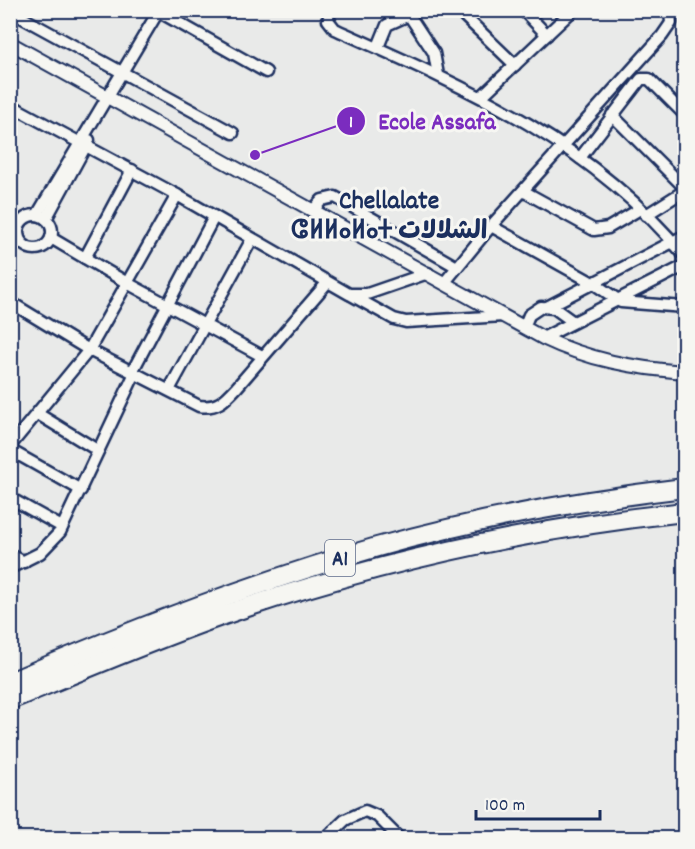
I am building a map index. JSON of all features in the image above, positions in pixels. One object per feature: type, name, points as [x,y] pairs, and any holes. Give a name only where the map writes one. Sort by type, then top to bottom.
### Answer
[{"type":"highway","name":"A1","points":[[10,682],[208,602],[380,546],[547,508],[684,488]]},
{"type":"highway","name":"A1","points":[[10,700],[221,616],[350,577],[536,534],[684,512]]},
{"type":"highway","points":[[10,713],[102,672],[117,657]]},
{"type":"street","points":[[331,10],[328,17],[332,27],[482,96],[565,146],[643,212],[684,255]]},
{"type":"street","points":[[458,10],[514,65]]},
{"type":"street","points":[[523,10],[547,35]]},
{"type":"street","points":[[482,96],[573,10]]},
{"type":"street","points":[[445,282],[491,226],[662,36],[671,22],[670,10]]},
{"type":"street","points":[[10,11],[233,133]]},
{"type":"street","points":[[42,217],[157,11],[266,72]]},
{"type":"street","points":[[378,47],[381,33],[387,25],[410,12],[434,54],[438,75]]},
{"type":"street","points":[[10,43],[110,94],[543,338],[573,352],[603,362],[684,372]]},
{"type":"street","points":[[580,158],[641,79],[649,79],[684,114]]},
{"type":"street","points":[[10,122],[14,107],[177,195],[327,283],[394,319],[406,322],[503,316]]},
{"type":"street","points":[[523,192],[594,230],[608,228],[684,189],[612,115]]},
{"type":"street","points":[[85,258],[132,170]]},
{"type":"street","points":[[81,490],[10,448],[89,350],[129,284],[177,195]]},
{"type":"street","points":[[314,209],[322,201],[335,197],[457,267]]},
{"type":"street","points":[[26,217],[42,217],[52,230],[51,238],[43,248],[26,247],[18,238],[15,221],[26,217]]},
{"type":"street","points":[[10,568],[47,548],[62,527],[166,304],[214,217]]},
{"type":"street","points":[[491,226],[627,303],[684,307]]},
{"type":"street","points":[[524,327],[534,310],[547,307],[684,236]]},
{"type":"street","points":[[51,238],[129,284],[262,356]]},
{"type":"street","points":[[169,390],[252,239]]},
{"type":"street","points":[[543,338],[617,298],[684,266]]},
{"type":"street","points":[[349,294],[367,294],[428,273]]},
{"type":"street","points":[[10,302],[89,350],[209,408],[217,405],[237,387],[327,283]]},
{"type":"street","points":[[547,307],[572,321]]},
{"type":"street","points":[[38,414],[97,450]]},
{"type":"street","points":[[10,498],[62,527]]},
{"type":"street","points":[[10,554],[24,562]]},
{"type":"street","points":[[326,838],[345,820],[365,811],[377,816],[399,838]]},
{"type":"place","name":"Ecole Assafa","points":[[255,155]]},
{"type":"district","name":"Chellalate ⵛⵍⵍⴰⵍⴰⵜ الشلالات","points":[[389,214]]}]
